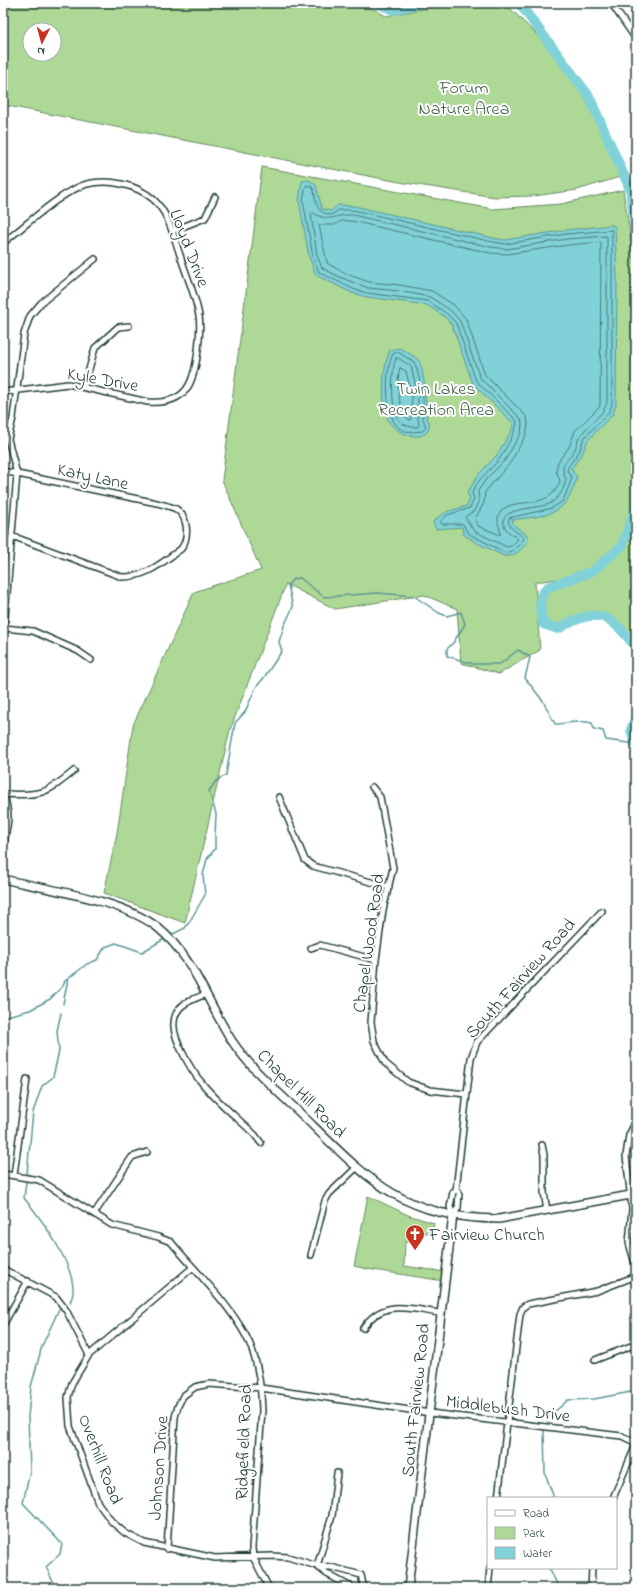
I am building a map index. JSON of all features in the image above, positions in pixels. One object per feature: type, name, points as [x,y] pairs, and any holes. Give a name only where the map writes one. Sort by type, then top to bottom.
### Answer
[{"type":"street","points":[[611,3],[636,39]]},
{"type":"street","name":"Lloyd Drive","points":[[3,243],[69,192],[85,184],[101,181],[123,185],[143,192],[163,210],[172,231],[197,306],[200,330],[193,379],[187,390],[173,400]]},
{"type":"street","points":[[172,231],[205,218],[215,197]]},
{"type":"street","points":[[3,640],[17,474],[8,439],[13,418],[15,391],[24,334],[30,316],[41,303],[95,259]]},
{"type":"street","points":[[84,387],[95,348],[118,327],[129,326]]},
{"type":"street","name":"Kyle Drive","points":[[3,392],[68,384],[148,402],[160,403],[173,400]]},
{"type":"street","name":"Katy Lane","points":[[3,471],[157,503],[176,509],[183,517],[186,524],[185,544],[181,549],[144,574],[133,577],[122,577],[12,536]]},
{"type":"street","points":[[4,628],[33,631],[78,651],[91,660]]},
{"type":"street","points":[[3,847],[9,819],[8,808],[3,793],[38,794],[48,790],[74,771]]},
{"type":"street","name":"Chapel Wood Road","points":[[372,787],[380,797],[388,834],[393,868],[383,910],[376,960],[370,1022],[374,1041],[386,1063],[408,1082],[430,1090],[466,1094]]},
{"type":"street","points":[[279,797],[305,860],[313,866],[389,887]]},
{"type":"street","name":"Chapel Hill Road","points":[[3,880],[110,904],[130,911],[156,927],[172,941],[190,964],[232,1040],[248,1063],[356,1168],[395,1196],[432,1211],[453,1216],[499,1219],[634,1195]]},
{"type":"street","name":"South Fairview Road","points":[[408,1588],[453,1216],[450,1207],[453,1192],[456,1190],[471,1058],[477,1042],[602,912]]},
{"type":"street","points":[[311,948],[320,945],[376,960]]},
{"type":"street","points":[[206,994],[187,1002],[180,1007],[175,1015],[173,1024],[176,1034],[187,1061],[202,1083],[255,1135],[261,1144]]},
{"type":"street","points":[[14,1175],[27,1079]]},
{"type":"street","points":[[636,1121],[630,1135],[626,1156],[634,1195],[629,1243],[636,1267]]},
{"type":"street","points":[[542,1145],[544,1155],[544,1192],[547,1211]]},
{"type":"street","points":[[94,1214],[132,1157],[148,1152]]},
{"type":"street","points":[[311,1254],[325,1201],[329,1194],[356,1168]]},
{"type":"street","name":"Ridgefield Road","points":[[3,1174],[44,1182],[112,1225],[158,1237],[171,1242],[230,1312],[246,1336],[256,1363],[261,1388],[262,1410],[253,1557],[268,1588]]},
{"type":"street","name":"Overhill Road","points":[[192,1268],[89,1355],[78,1370],[72,1383],[68,1397],[70,1426],[98,1503],[112,1522],[125,1533],[144,1543],[215,1558],[271,1556],[288,1557],[317,1566],[331,1567],[361,1575],[364,1580],[360,1588]]},
{"type":"street","points":[[3,1269],[28,1281],[56,1297],[61,1302],[89,1355]]},
{"type":"street","points":[[498,1497],[520,1314],[523,1307],[528,1304],[597,1291],[636,1276]]},
{"type":"street","points":[[3,1325],[28,1281]]},
{"type":"street","points":[[363,1328],[370,1318],[379,1311],[392,1307],[440,1314]]},
{"type":"street","points":[[595,1360],[636,1344]]},
{"type":"street","name":"Middlebush Drive","points":[[209,1384],[261,1388],[430,1413],[622,1436],[636,1444]]},
{"type":"street","name":"Johnson Drive","points":[[167,1549],[175,1417],[183,1396],[195,1387],[209,1384]]},
{"type":"street","points":[[613,1497],[636,1444]]},
{"type":"street","points":[[317,1566],[332,1516],[337,1473]]},
{"type":"street","name":"Overhill Road","points":[[317,1566],[327,1574],[352,1588]]},
{"type":"street","points":[[488,1588],[490,1569]]},
{"type":"street","points":[[592,1569],[592,1588]]},
{"type":"green space","name":"Forum Nature Area","points":[[3,3],[363,3],[386,16],[453,3],[505,3],[546,44],[592,104],[620,177],[577,190],[534,196],[495,197],[399,182],[3,105]]},
{"type":"green space","name":"Twin Lakes Recreation Area","points":[[262,167],[493,209],[561,204],[623,190],[636,271],[636,648],[619,627],[602,617],[583,617],[558,629],[543,624],[541,606],[543,594],[549,587],[590,572],[600,563],[573,577],[535,582],[540,650],[499,674],[461,663],[457,609],[424,595],[335,609],[286,584],[230,730],[185,923],[104,893],[117,833],[133,725],[194,592],[261,570],[222,480]]},
{"type":"green space","points":[[636,186],[636,233],[630,189]]},
{"type":"green space","points":[[368,1196],[408,1215],[434,1223],[433,1231],[430,1234],[421,1232],[418,1243],[405,1242],[404,1266],[445,1272],[444,1281],[354,1266]]},
{"type":"water","points":[[309,180],[316,185],[322,209],[331,211],[338,205],[354,206],[505,240],[566,230],[612,225],[615,227],[617,279],[616,404],[613,414],[588,440],[582,454],[571,469],[577,477],[573,490],[561,507],[554,512],[545,515],[512,520],[514,525],[527,535],[528,540],[515,554],[504,556],[477,543],[463,534],[462,527],[436,529],[433,522],[446,513],[467,506],[470,498],[467,493],[479,474],[497,455],[513,428],[513,423],[473,384],[452,325],[445,317],[427,305],[367,297],[352,293],[316,275],[309,257],[299,200],[302,181]]},
{"type":"water","points":[[399,348],[418,360],[422,371],[429,429],[425,434],[420,436],[405,434],[392,426],[388,420],[384,404],[383,385],[387,357],[390,350]]},
{"type":"waterway","points":[[376,3],[394,10],[421,3]]},
{"type":"waterway","points":[[519,3],[589,96],[630,189],[636,233]]},
{"type":"waterway","points":[[636,507],[622,546],[591,572],[548,587],[542,594],[540,608],[543,624],[558,629],[583,617],[602,617],[619,627],[636,648]]},
{"type":"waterway","points":[[169,936],[185,928],[205,895],[203,875],[207,859],[215,849],[216,814],[209,791],[216,781],[226,775],[235,723],[245,712],[256,687],[282,651],[279,642],[284,626],[293,607],[288,585],[293,579],[300,578],[324,597],[378,593],[414,596],[439,613],[447,616],[461,612],[465,624],[453,643],[447,649],[447,656],[473,664],[500,664],[518,650],[530,657],[525,678],[543,701],[555,724],[578,722],[592,723],[594,729],[603,731],[606,740],[636,744]]},
{"type":"waterway","points":[[636,716],[631,730],[636,744]]},
{"type":"waterway","points":[[3,1017],[30,1010],[50,999],[63,986],[65,981],[87,964],[97,960],[105,947],[116,943],[142,952],[166,938]]},
{"type":"waterway","points":[[63,1004],[68,979]]},
{"type":"waterway","points":[[27,1173],[33,1112],[42,1086],[53,1077],[59,1051],[57,1031],[61,1013]]},
{"type":"waterway","points":[[26,1182],[24,1198],[50,1233],[66,1263],[71,1278],[73,1291],[70,1302]]},
{"type":"waterway","points":[[56,1588],[46,1567],[60,1554],[62,1544],[23,1503],[30,1471],[28,1416],[31,1387],[42,1346],[59,1309]]},
{"type":"waterway","points":[[547,1422],[550,1416],[568,1400],[594,1399],[636,1391]]},
{"type":"waterway","points":[[544,1431],[545,1473],[554,1497]]},
{"type":"waterway","points":[[550,1569],[559,1588]]},
{"type":"place","name":"Fairview Church","points":[[415,1251]]}]
